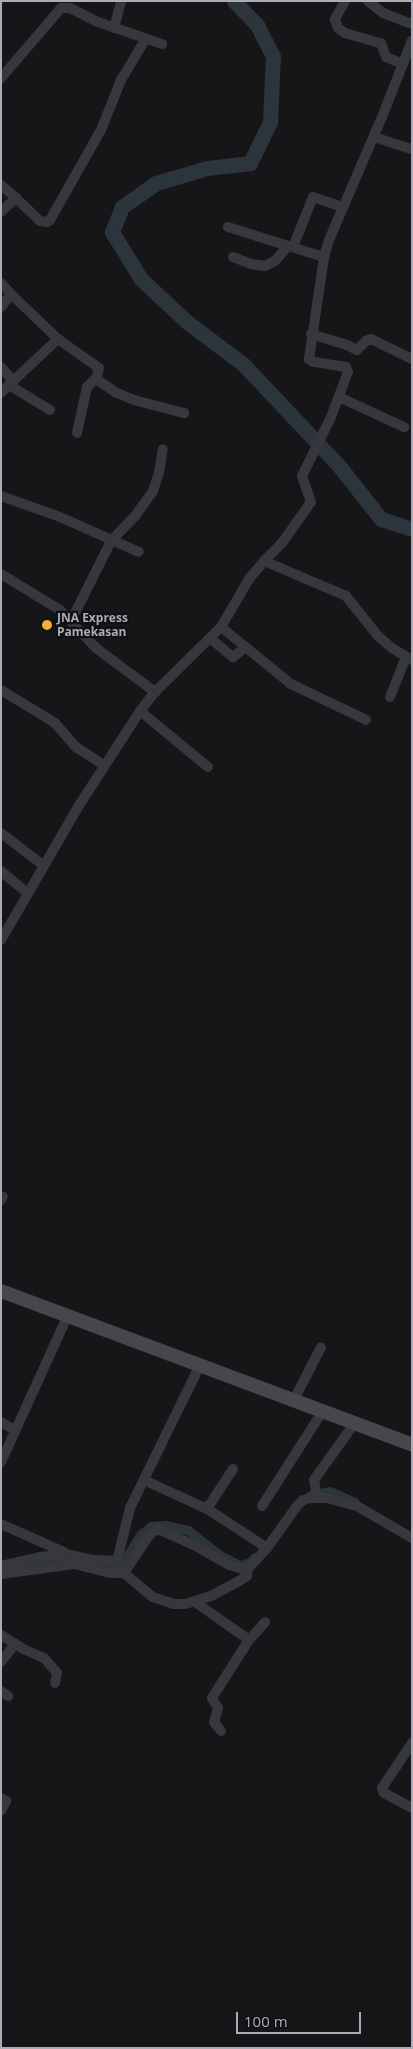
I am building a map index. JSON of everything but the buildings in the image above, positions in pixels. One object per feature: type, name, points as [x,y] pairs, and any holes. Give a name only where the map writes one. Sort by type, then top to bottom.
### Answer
[{"type":"main road","points":[[1,1291],[412,1445]]},
{"type":"street","points":[[114,28],[121,1]]},
{"type":"street","points":[[345,1],[335,19],[338,28],[345,33],[381,44],[386,57],[403,64]]},
{"type":"street","points":[[368,1],[383,13],[412,24]]},
{"type":"street","points":[[1,78],[61,8],[76,10],[114,28],[145,40],[162,44]]},
{"type":"street","points":[[1,185],[40,221],[47,222],[50,220],[101,130],[121,80],[145,40]]},
{"type":"street","points":[[1,940],[104,765],[140,711],[155,692],[221,627],[249,579],[282,543],[310,504],[310,496],[302,478],[327,427],[348,369],[344,366],[310,361],[311,334],[324,256],[342,208],[374,137],[412,41]]},
{"type":"street","points":[[374,137],[412,149]]},
{"type":"street","points":[[233,257],[251,264],[264,266],[275,261],[290,247],[313,197],[342,208]]},
{"type":"street","points":[[1,212],[16,198]]},
{"type":"street","points":[[228,227],[324,256]]},
{"type":"street","points":[[1,283],[58,339],[98,366],[100,370],[88,387],[77,433]]},
{"type":"street","points":[[1,307],[11,294]]},
{"type":"street","points":[[311,334],[347,344],[357,350],[371,339],[412,359]]},
{"type":"street","points":[[8,387],[58,339]]},
{"type":"street","points":[[1,367],[8,387],[50,410]]},
{"type":"street","points":[[96,378],[115,392],[134,400],[184,413]]},
{"type":"street","points":[[339,397],[404,427]]},
{"type":"street","points":[[71,621],[111,541],[135,516],[153,491],[159,473],[163,449]]},
{"type":"street","points":[[1,496],[60,517],[139,552]]},
{"type":"street","points":[[264,561],[284,571],[342,593],[350,600],[378,636],[409,658],[390,697]]},
{"type":"street","points":[[1,574],[42,598],[71,621],[96,648],[155,692]]},
{"type":"street","points":[[221,627],[291,684],[366,720]]},
{"type":"street","points":[[210,638],[233,657],[246,647]]},
{"type":"street","points":[[1,690],[55,723],[76,747],[104,765]]},
{"type":"street","points":[[140,711],[208,767]]},
{"type":"street","points":[[1,833],[44,866]]},
{"type":"street","points":[[1,871],[28,894]]},
{"type":"street","points":[[1,1462],[68,1315]]},
{"type":"street","points":[[294,1400],[321,1347]]},
{"type":"street","points":[[120,1567],[127,1517],[200,1365]]},
{"type":"street","points":[[262,1506],[322,1412]]},
{"type":"street","points":[[1,1422],[14,1430]]},
{"type":"street","points":[[316,1494],[316,1478],[354,1424]]},
{"type":"street","points":[[206,1508],[233,1469]]},
{"type":"street","points":[[144,1480],[198,1507],[206,1508],[263,1545]]},
{"type":"street","points":[[1,1524],[67,1554],[120,1567],[141,1589],[158,1600],[173,1604],[195,1602],[247,1576],[247,1570],[263,1545],[303,1500],[316,1494],[357,1506],[412,1538]]},
{"type":"street","points":[[1,1574],[74,1564],[110,1573],[120,1567],[150,1534],[158,1529],[194,1545],[229,1566],[247,1570]]},
{"type":"street","points":[[1,1566],[40,1557],[67,1554]]},
{"type":"street","points":[[195,1602],[249,1640]]},
{"type":"street","points":[[221,1731],[214,1722],[218,1708],[212,1698],[249,1640],[265,1622]]},
{"type":"street","points":[[1,1635],[44,1658],[57,1672],[55,1683]]},
{"type":"street","points":[[1,1662],[15,1644]]},
{"type":"street","points":[[412,1743],[382,1788],[384,1793],[412,1808]]},
{"type":"street","points":[[1,1798],[6,1801],[1,1811]]},
{"type":"waterway","points":[[234,1],[257,25],[273,56],[270,122],[250,163],[207,168],[156,183],[122,207],[112,232],[141,279],[187,322],[243,364],[339,466],[381,519],[412,529]]},
{"type":"waterway","points":[[310,1495],[330,1491],[355,1502]]},
{"type":"waterway","points":[[95,1565],[115,1568],[122,1564],[141,1534],[151,1526],[165,1525],[188,1530],[220,1555],[240,1565],[250,1562],[255,1557]]},
{"type":"waterway","points":[[19,1567],[68,1559],[77,1561]]},
{"type":"place","name":"JNA Express Pamekasan","points":[[47,625]]}]
